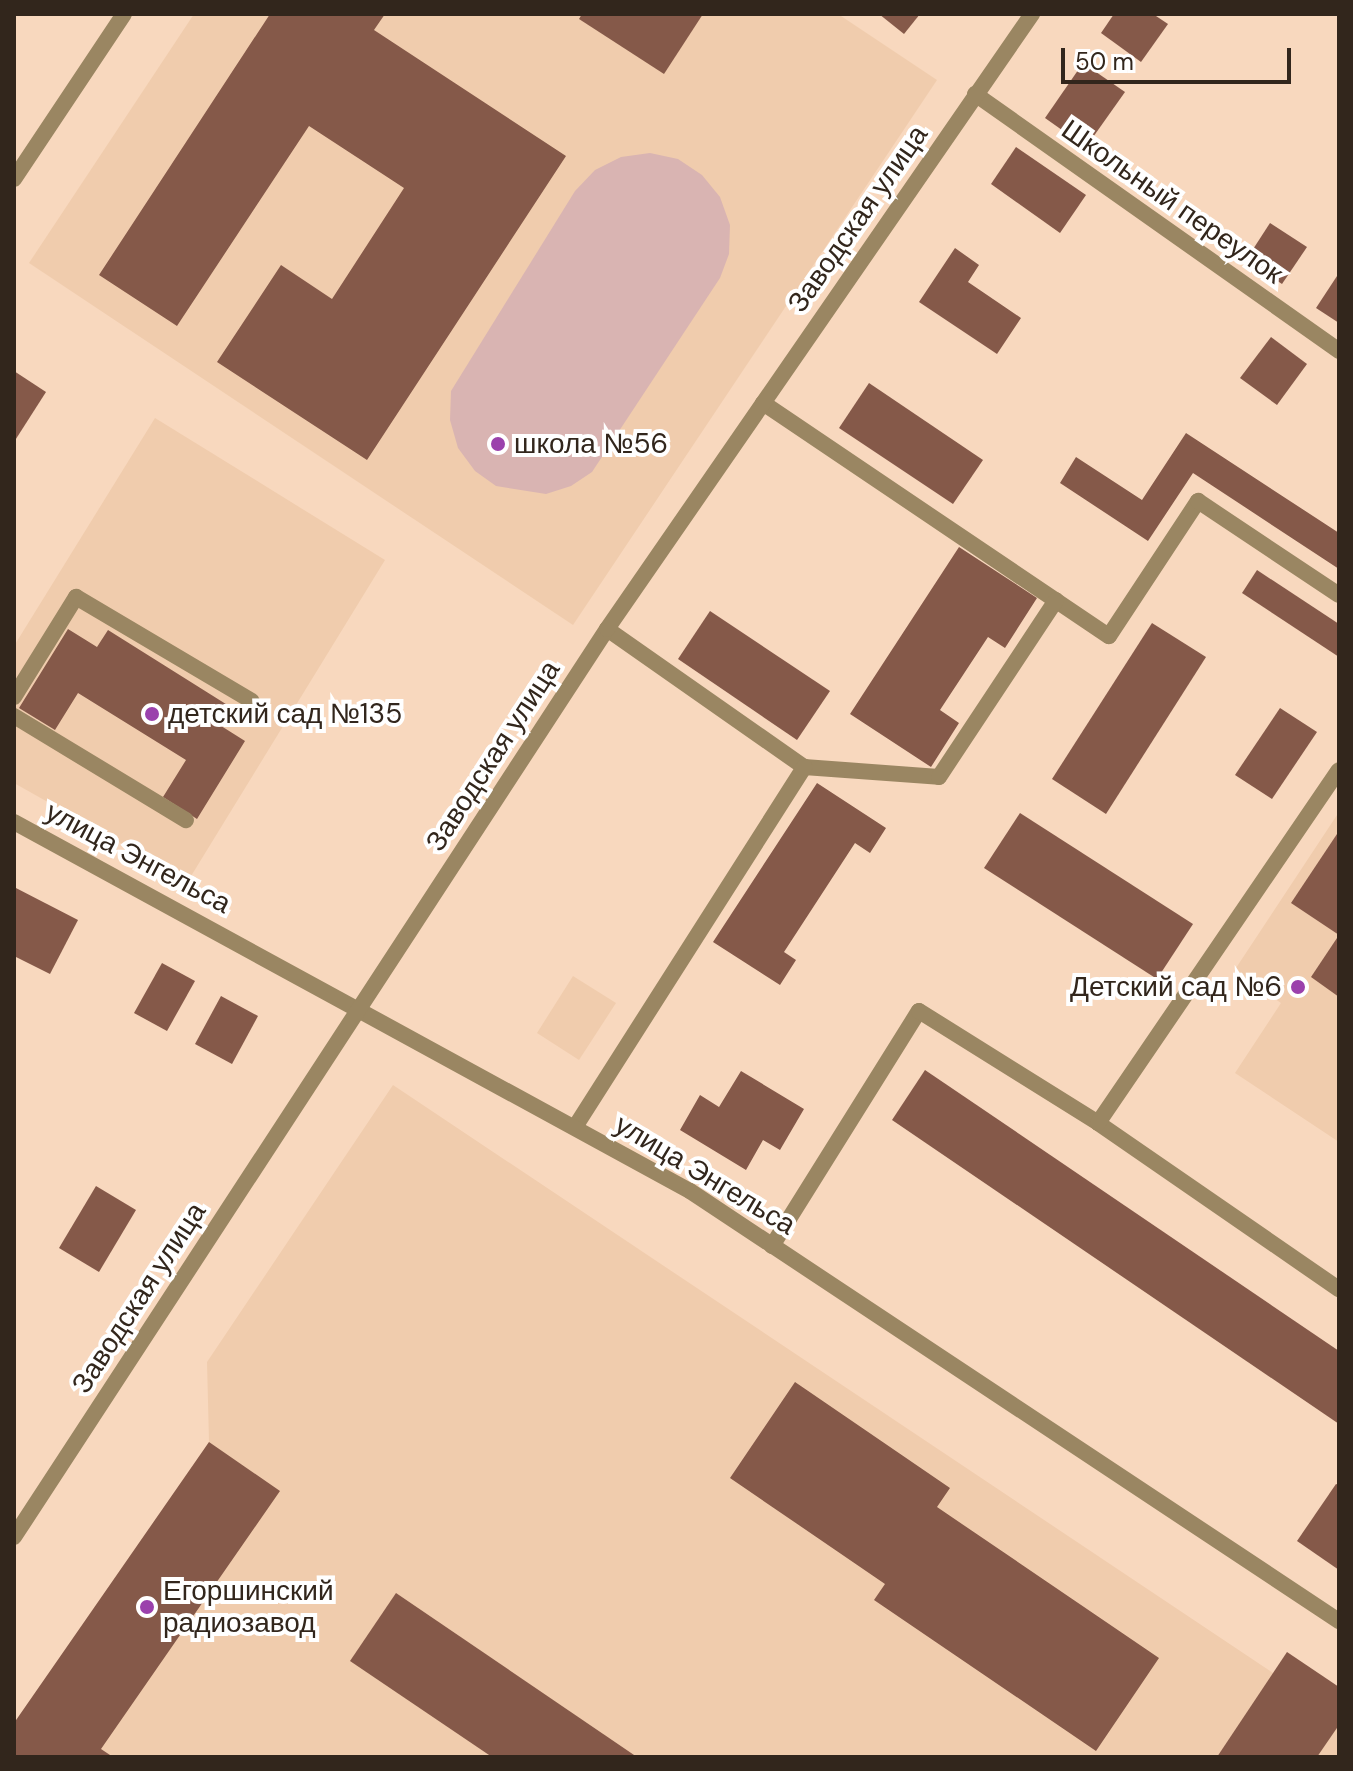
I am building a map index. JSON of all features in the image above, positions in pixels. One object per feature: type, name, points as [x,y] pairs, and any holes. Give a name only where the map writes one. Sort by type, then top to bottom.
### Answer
[{"type":"street","points":[[14,179],[124,14]]},
{"type":"street","name":"Заводская улица","points":[[14,1537],[607,629],[1032,14]]},
{"type":"street","name":"Школьный переулок","points":[[975,94],[1339,351]]},
{"type":"street","points":[[763,403],[1109,636],[1198,501],[1339,595]]},
{"type":"street","points":[[14,697],[76,597],[252,701]]},
{"type":"street","points":[[607,629],[804,767],[939,777],[1056,600]]},
{"type":"street","points":[[14,716],[186,820]]},
{"type":"street","points":[[575,1127],[804,767]]},
{"type":"street","points":[[1098,1123],[1339,770]]},
{"type":"street","name":"улица Энгельса","points":[[14,822],[360,1007],[690,1191],[1339,1621]]},
{"type":"street","points":[[772,1246],[919,1011],[1098,1123],[1339,1289]]},
{"type":"shaded area","name":"школа №56","points":[[194,14],[838,14],[937,80],[573,625],[29,263]]},
{"type":"shaded area","points":[[650,153],[678,159],[702,175],[720,197],[730,225],[729,254],[720,278],[592,472],[571,486],[546,494],[496,486],[475,471],[458,448],[450,420],[451,391],[575,191],[595,170],[621,157]]},
{"type":"shaded area","name":"детский сад №135","points":[[155,418],[385,560],[188,881],[14,783],[14,646]]},
{"type":"shaded area","name":"Детский сад №6","points":[[1339,812],[1339,1142],[1235,1073],[1281,1003],[1234,971]]},
{"type":"shaded area","points":[[573,976],[616,1003],[579,1060],[537,1033]]},
{"type":"shaded area","name":"Егоршинский радиозавод","points":[[393,1085],[1339,1717],[1339,1757],[14,1757],[209,1442],[207,1362]]},
{"type":"building","points":[[270,14],[385,14],[374,30],[566,156],[367,460],[217,362],[281,265],[332,299],[404,188],[309,126],[177,326],[99,275]]},
{"type":"building","points":[[582,14],[703,14],[664,74],[579,19]]},
{"type":"building","points":[[879,14],[920,14],[904,34]]},
{"type":"building","points":[[1114,14],[1153,14],[1168,24],[1141,62],[1101,33]]},
{"type":"building","points":[[1083,63],[1125,92],[1086,147],[1045,118]]},
{"type":"building","points":[[1016,147],[1086,195],[1060,233],[991,184]]},
{"type":"building","points":[[1270,223],[1307,247],[1282,284],[1246,260]]},
{"type":"building","points":[[955,248],[979,265],[968,282],[1021,318],[997,354],[919,302]]},
{"type":"building","points":[[1339,273],[1339,323],[1316,308]]},
{"type":"building","points":[[1271,337],[1307,364],[1277,405],[1240,378]]},
{"type":"building","points":[[14,371],[46,392],[14,442]]},
{"type":"building","points":[[869,383],[983,460],[953,504],[839,428]]},
{"type":"building","points":[[1186,433],[1339,533],[1339,569],[1193,473],[1148,541],[1060,483],[1076,457],[1142,500]]},
{"type":"building","points":[[959,547],[1037,598],[1005,648],[988,637],[940,710],[959,723],[931,767],[850,714]]},
{"type":"building","points":[[1257,570],[1339,624],[1339,657],[1242,593]]},
{"type":"building","points":[[710,611],[830,691],[797,740],[678,659]]},
{"type":"building","points":[[1152,623],[1206,657],[1106,814],[1052,779]]},
{"type":"building","points":[[68,629],[97,647],[108,630],[229,706],[218,724],[245,741],[197,819],[163,797],[186,760],[78,693],[55,730],[19,708]]},
{"type":"building","points":[[1280,708],[1317,732],[1272,799],[1235,775]]},
{"type":"building","points":[[817,783],[886,828],[870,853],[855,843],[784,952],[796,960],[780,985],[713,942]]},
{"type":"building","points":[[1020,813],[1193,924],[1157,979],[984,868]]},
{"type":"building","name":"Детский сад №6","points":[[1339,831],[1339,935],[1291,903]]},
{"type":"building","points":[[14,887],[78,920],[50,974],[14,956]]},
{"type":"building","name":"Детский сад №6","points":[[1339,935],[1339,997],[1311,977]]},
{"type":"building","points":[[162,963],[195,981],[167,1031],[134,1013]]},
{"type":"building","points":[[221,996],[258,1016],[232,1064],[195,1044]]},
{"type":"building","points":[[925,1070],[1339,1351],[1339,1424],[892,1120]]},
{"type":"building","points":[[741,1071],[804,1109],[780,1150],[763,1140],[746,1170],[680,1130],[700,1095],[719,1107]]},
{"type":"building","points":[[96,1186],[136,1210],[99,1272],[59,1248]]},
{"type":"building","points":[[795,1382],[950,1488],[937,1507],[1159,1658],[1096,1751],[874,1600],[885,1584],[730,1478]]},
{"type":"building","name":"Егоршинский радиозавод","points":[[209,1442],[280,1491],[101,1749],[113,1757],[14,1757],[14,1723]]},
{"type":"building","points":[[1336,1484],[1339,1485],[1339,1570],[1297,1541]]},
{"type":"building","points":[[396,1593],[637,1757],[492,1757],[350,1661]]},
{"type":"building","points":[[1287,1652],[1339,1687],[1339,1725],[1317,1757],[1217,1757]]},
{"type":"place","name":"школа №56","points":[[498,444]]},
{"type":"place","name":"детский сад №135","points":[[152,714]]},
{"type":"place","name":"Детский сад №6","points":[[1298,987]]},
{"type":"place","name":"Егоршинский радиозавод","points":[[147,1607]]}]
